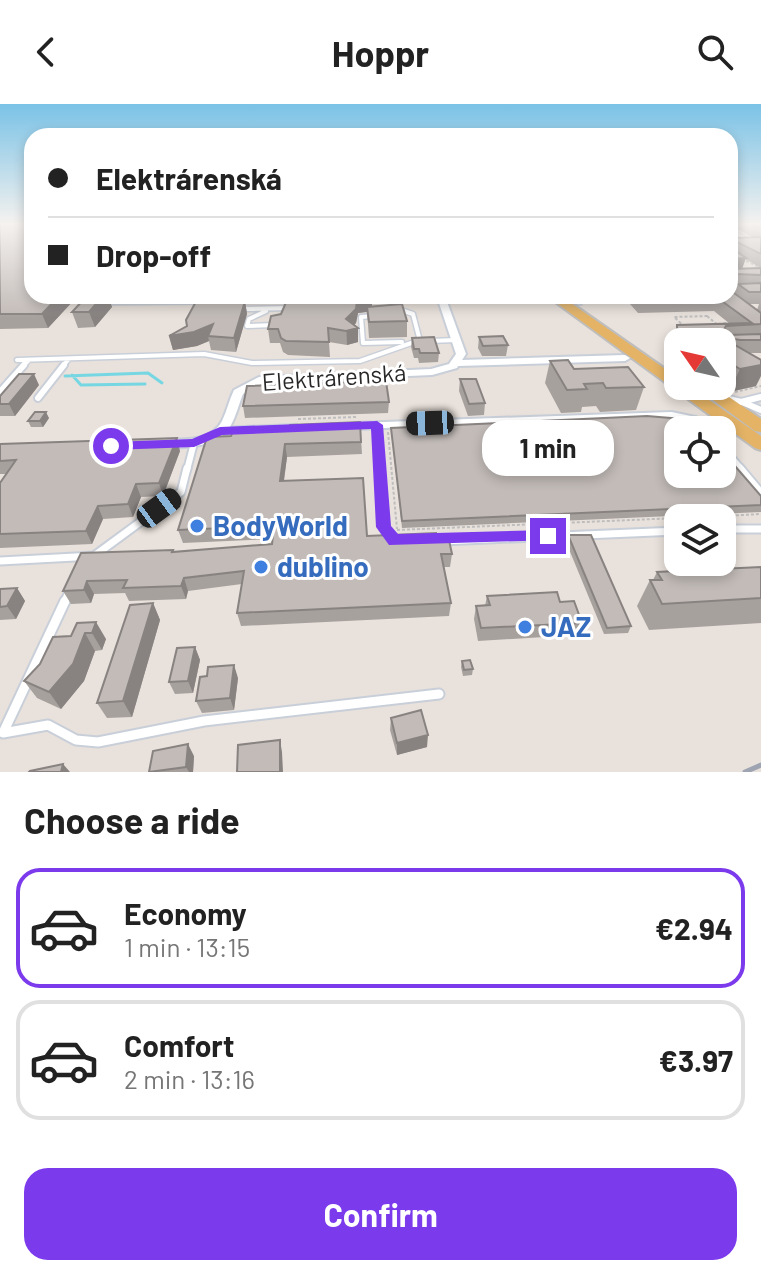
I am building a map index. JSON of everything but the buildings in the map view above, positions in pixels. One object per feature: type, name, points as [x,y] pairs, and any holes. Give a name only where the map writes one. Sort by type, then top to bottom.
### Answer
[{"type":"main road","points":[[564,304],[664,376]]},
{"type":"main road","points":[[584,304],[664,360]]},
{"type":"main road","points":[[698,400],[761,444]]},
{"type":"main road","points":[[727,400],[761,427]]},
{"type":"street","points":[[444,304],[461,354],[458,363]]},
{"type":"street","name":"Elektrárenská","points":[[220,431],[225,426],[238,392],[263,379],[432,372],[458,363],[625,358]]},
{"type":"street","points":[[149,445],[194,443],[220,431]]},
{"type":"lane","points":[[387,306],[413,314]]},
{"type":"lane","points":[[274,308],[254,315],[247,326],[275,325]]},
{"type":"lane","points":[[228,309],[302,308]]},
{"type":"lane","points":[[413,314],[361,317],[363,343],[457,340]]},
{"type":"lane","points":[[413,314],[420,341]]},
{"type":"lane","points":[[17,360],[204,354],[269,364],[360,361],[377,358],[405,342]]},
{"type":"lane","points":[[38,398],[68,360]]},
{"type":"lane","points":[[0,392],[28,361]]},
{"type":"lane","points":[[741,402],[761,397]]},
{"type":"lane","points":[[736,400],[761,410]]},
{"type":"lane","points":[[350,426],[676,416]]},
{"type":"lane","points":[[377,425],[386,530],[389,537],[400,542]]},
{"type":"lane","points":[[220,431],[310,427]]},
{"type":"lane","points":[[0,561],[94,556],[181,492],[194,443]]},
{"type":"lane","points":[[736,464],[761,493]]},
{"type":"lane","points":[[736,529],[761,529]]},
{"type":"lane","points":[[426,541],[664,532]]},
{"type":"lane","points":[[79,570],[85,556]]},
{"type":"lane","points":[[2,733],[73,583]]},
{"type":"lane","points":[[2,733],[48,725],[76,740],[98,742],[204,721],[439,694]]},
{"type":"path","points":[[738,257],[761,268]]},
{"type":"path","points":[[717,324],[719,326],[685,327],[674,317],[707,316],[717,324],[726,323]]},
{"type":"path","points":[[736,389],[761,386]]},
{"type":"path","points":[[298,419],[361,416]]},
{"type":"path","points":[[387,425],[397,530]]},
{"type":"path","points":[[736,515],[761,514]]},
{"type":"path","points":[[386,530],[664,518]]},
{"type":"waterway","points":[[73,376],[148,373],[162,383]]},
{"type":"waterway","points":[[65,376],[73,376]]},
{"type":"waterway","points":[[73,376],[81,385],[145,384]]},
{"type":"railway","points":[[745,772],[761,765]]},
{"type":"place","name":"BodyWorld","points":[[197,526]]},
{"type":"place","name":"dublino","points":[[261,567]]},
{"type":"place","name":"JAZ","points":[[525,627]]},
{"type":"route","points":[[111,446],[194,443],[220,431],[377,425],[383,527],[394,541],[548,536]]}]
